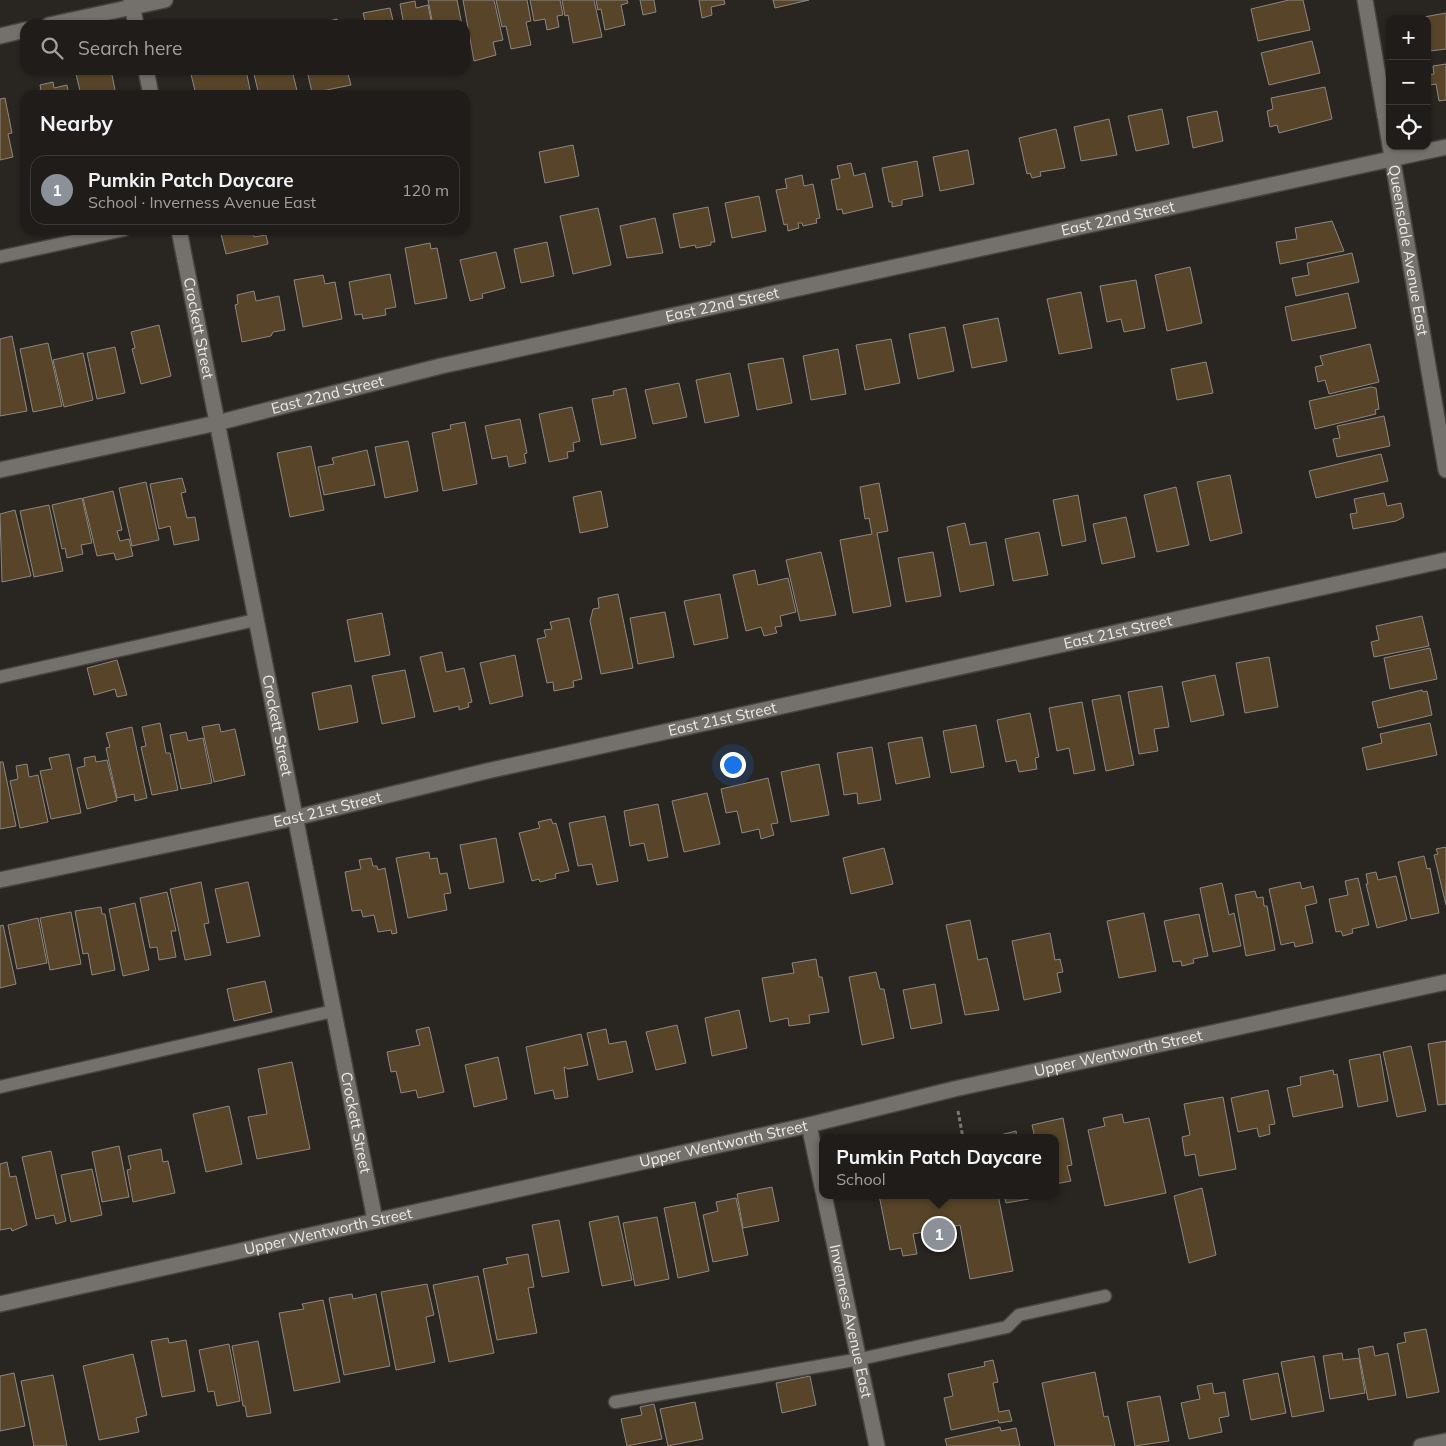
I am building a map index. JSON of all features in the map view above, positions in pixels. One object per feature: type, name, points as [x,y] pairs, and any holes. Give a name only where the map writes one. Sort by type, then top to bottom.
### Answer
[{"type":"street","points":[[68,20],[132,3],[165,0]]},
{"type":"street","name":"Queensdale Avenue East","points":[[1365,0],[1391,160],[1446,470]]},
{"type":"street","points":[[132,3],[135,20]]},
{"type":"street","points":[[0,36],[20,31]]},
{"type":"street","points":[[147,75],[150,90]]},
{"type":"street","name":"East 22nd Street","points":[[0,470],[217,423],[441,366],[1446,147]]},
{"type":"street","name":"Crockett Street","points":[[180,235],[375,1220]]},
{"type":"street","name":"East 21st Street","points":[[0,880],[294,818],[487,771],[1446,560]]},
{"type":"street","name":"Upper Wentworth Street","points":[[0,1304],[808,1125],[954,1089],[1446,982]]},
{"type":"street","points":[[808,1125],[819,1173]]},
{"type":"street","name":"Inverness Avenue East","points":[[825,1199],[860,1359],[876,1446]]},
{"type":"street","points":[[1421,1446],[1446,1440]]},
{"type":"lane","points":[[0,257],[101,235]]},
{"type":"lane","points":[[0,677],[255,620]]},
{"type":"lane","points":[[0,1087],[333,1011]]},
{"type":"lane","points":[[615,1402],[860,1359],[1007,1327],[1019,1315],[1105,1296]]},
{"type":"building","points":[[428,0],[457,0],[461,20],[432,20]]},
{"type":"building","points":[[463,0],[494,0],[503,40],[493,42],[496,55],[474,61],[470,39],[470,20],[467,20]]},
{"type":"building","points":[[496,0],[527,0],[531,21],[526,22],[531,45],[511,49],[506,26],[502,27]]},
{"type":"building","points":[[530,0],[560,0],[563,15],[557,16],[559,27],[547,30],[545,19],[534,21]]},
{"type":"building","points":[[562,0],[594,0],[602,37],[573,43],[568,15],[565,16]]},
{"type":"building","points":[[596,0],[627,0],[628,3],[621,5],[625,25],[605,30],[601,9],[598,10]]},
{"type":"building","points":[[640,0],[654,0],[656,12],[643,15]]},
{"type":"building","points":[[699,0],[724,0],[725,4],[711,7],[712,15],[702,18]]},
{"type":"building","points":[[773,0],[809,0],[775,8]]},
{"type":"building","points":[[1289,0],[1303,0],[1310,30],[1258,41],[1251,9]]},
{"type":"building","points":[[415,1],[416,8],[428,5],[431,20],[403,20],[400,4]]},
{"type":"building","points":[[390,8],[393,20],[365,20],[363,13]]},
{"type":"building","points":[[1446,13],[1446,49],[1431,51],[1431,16]]},
{"type":"building","points":[[1312,41],[1320,73],[1269,85],[1261,53]]},
{"type":"building","points":[[1446,64],[1446,100],[1439,101],[1436,84],[1431,85],[1431,74],[1434,74],[1433,66]]},
{"type":"building","points":[[76,75],[112,75],[115,90],[80,90]]},
{"type":"building","points":[[191,75],[247,75],[250,90],[195,90]]},
{"type":"building","points":[[254,75],[293,75],[297,90],[258,90]]},
{"type":"building","points":[[308,75],[348,75],[351,85],[327,90],[311,90]]},
{"type":"building","points":[[53,82],[54,88],[67,85],[68,90],[41,90],[40,85]]},
{"type":"building","points":[[1325,87],[1332,119],[1279,133],[1277,125],[1270,127],[1267,111],[1273,109],[1271,98]]},
{"type":"building","points":[[5,98],[12,133],[8,134],[13,157],[0,160],[0,99]]},
{"type":"building","points":[[1162,109],[1169,144],[1136,151],[1128,116]]},
{"type":"building","points":[[1217,111],[1223,141],[1193,148],[1187,117]]},
{"type":"building","points":[[1109,119],[1117,155],[1081,161],[1074,127]]},
{"type":"building","points":[[1056,129],[1065,168],[1040,172],[1041,176],[1032,178],[1030,173],[1027,174],[1019,138]]},
{"type":"building","points":[[573,145],[579,176],[545,183],[539,152]]},
{"type":"building","points":[[968,150],[974,184],[940,191],[933,157]]},
{"type":"building","points":[[917,161],[923,196],[902,200],[902,205],[892,207],[892,202],[889,202],[882,168]]},
{"type":"building","points":[[851,163],[854,176],[865,173],[873,207],[843,214],[842,209],[837,210],[831,180],[840,178],[837,166]]},
{"type":"building","points":[[802,175],[804,186],[813,184],[820,218],[816,219],[817,223],[803,226],[802,223],[798,223],[799,228],[788,231],[787,224],[784,225],[776,190],[787,188],[785,179]]},
{"type":"building","points":[[759,196],[766,231],[732,238],[725,203]]},
{"type":"building","points":[[708,207],[715,242],[711,242],[711,245],[696,248],[695,245],[680,248],[673,214]]},
{"type":"building","points":[[598,208],[611,265],[573,274],[560,216]]},
{"type":"building","points":[[655,218],[663,253],[627,258],[620,226]]},
{"type":"building","points":[[1332,221],[1344,251],[1280,264],[1276,242],[1297,239],[1295,228]]},
{"type":"building","points":[[221,235],[254,235],[254,237],[266,235],[268,244],[226,254]]},
{"type":"building","points":[[547,242],[554,276],[521,283],[514,249]]},
{"type":"building","points":[[430,243],[431,249],[437,248],[447,298],[415,304],[405,248]]},
{"type":"building","points":[[496,252],[505,288],[482,294],[483,298],[470,301],[460,260]]},
{"type":"building","points":[[1352,253],[1359,282],[1296,296],[1292,278],[1309,275],[1307,263]]},
{"type":"building","points":[[1190,267],[1202,323],[1167,331],[1155,275]]},
{"type":"building","points":[[390,274],[396,307],[385,309],[386,315],[363,319],[362,314],[355,315],[349,282]]},
{"type":"building","points":[[323,275],[325,284],[335,282],[342,319],[303,327],[294,280]]},
{"type":"building","points":[[1136,280],[1145,328],[1124,332],[1121,319],[1107,322],[1100,286]]},
{"type":"building","points":[[254,291],[256,301],[279,296],[285,330],[273,332],[271,336],[242,342],[235,305],[238,304],[237,295]]},
{"type":"building","points":[[1081,292],[1092,348],[1059,354],[1047,299]]},
{"type":"building","points":[[1348,293],[1356,328],[1292,341],[1285,307]]},
{"type":"building","points":[[998,318],[1007,361],[972,368],[963,325]]},
{"type":"building","points":[[159,325],[171,376],[141,384],[132,349],[135,348],[131,332]]},
{"type":"building","points":[[945,327],[954,371],[918,379],[909,334]]},
{"type":"building","points":[[12,336],[27,411],[0,416],[0,339]]},
{"type":"building","points":[[891,339],[900,383],[865,390],[856,345]]},
{"type":"building","points":[[48,343],[62,406],[33,412],[20,349]]},
{"type":"building","points":[[1370,344],[1379,382],[1329,394],[1325,380],[1318,382],[1315,367],[1323,365],[1320,356]]},
{"type":"building","points":[[115,347],[125,393],[97,399],[87,353]]},
{"type":"building","points":[[838,349],[846,394],[811,400],[803,356]]},
{"type":"building","points":[[83,353],[93,400],[64,407],[53,360]]},
{"type":"building","points":[[783,358],[792,403],[757,410],[748,364]]},
{"type":"building","points":[[1206,362],[1213,393],[1177,400],[1171,369]]},
{"type":"building","points":[[730,373],[739,416],[705,423],[696,380]]},
{"type":"building","points":[[679,383],[687,417],[653,424],[645,390]]},
{"type":"building","points":[[1371,387],[1376,388],[1379,409],[1375,410],[1376,414],[1315,429],[1309,401]]},
{"type":"building","points":[[626,388],[636,438],[601,445],[592,399],[614,395],[613,391]]},
{"type":"building","points":[[572,407],[580,441],[573,443],[574,451],[567,452],[568,458],[549,462],[539,414]]},
{"type":"building","points":[[1384,416],[1390,446],[1337,457],[1333,439],[1340,438],[1337,426]]},
{"type":"building","points":[[520,419],[527,453],[524,454],[526,463],[509,467],[507,456],[492,459],[485,426]]},
{"type":"building","points":[[465,422],[477,484],[443,491],[432,433],[451,429],[450,425]]},
{"type":"building","points":[[408,441],[418,491],[385,498],[375,447]]},
{"type":"building","points":[[311,446],[324,510],[290,517],[277,453]]},
{"type":"building","points":[[367,450],[375,485],[324,495],[318,467],[334,464],[332,458]]},
{"type":"building","points":[[1381,454],[1388,481],[1316,498],[1309,471]]},
{"type":"building","points":[[1230,475],[1242,533],[1210,541],[1197,482]]},
{"type":"building","points":[[182,478],[186,492],[181,493],[187,518],[195,517],[199,540],[174,545],[170,526],[159,529],[150,484]]},
{"type":"building","points":[[146,482],[159,540],[132,546],[119,488]]},
{"type":"building","points":[[879,483],[888,531],[877,533],[891,606],[853,613],[840,540],[872,534],[869,518],[865,519],[860,487]]},
{"type":"building","points":[[1176,487],[1189,545],[1157,552],[1144,495]]},
{"type":"building","points":[[113,491],[122,530],[117,531],[120,541],[129,539],[133,556],[116,560],[114,553],[97,556],[83,498]]},
{"type":"building","points":[[601,491],[608,527],[580,533],[573,497]]},
{"type":"building","points":[[1384,493],[1387,506],[1401,503],[1404,517],[1396,521],[1353,529],[1350,514],[1357,513],[1354,499]]},
{"type":"building","points":[[1078,495],[1086,541],[1062,546],[1053,500]]},
{"type":"building","points":[[82,498],[92,543],[81,545],[83,554],[67,558],[65,548],[62,549],[52,505]]},
{"type":"building","points":[[49,505],[63,571],[34,577],[20,511]]},
{"type":"building","points":[[15,510],[31,576],[2,582],[0,514]]},
{"type":"building","points":[[1126,517],[1135,557],[1102,564],[1093,524]]},
{"type":"building","points":[[965,523],[970,545],[986,542],[994,585],[960,592],[947,527]]},
{"type":"building","points":[[1039,532],[1048,575],[1013,581],[1005,539]]},
{"type":"building","points":[[821,552],[836,615],[800,621],[786,560]]},
{"type":"building","points":[[933,552],[941,596],[906,602],[898,558]]},
{"type":"building","points":[[755,570],[758,585],[788,578],[796,612],[780,616],[782,626],[775,627],[777,633],[764,636],[761,627],[746,631],[733,575]]},
{"type":"building","points":[[618,594],[633,668],[601,674],[590,621],[593,609],[599,608],[598,598]]},
{"type":"building","points":[[720,594],[728,638],[694,645],[684,601]]},
{"type":"building","points":[[665,612],[674,657],[638,664],[630,618]]},
{"type":"building","points":[[382,613],[390,655],[355,662],[347,620]]},
{"type":"building","points":[[1422,616],[1429,646],[1374,657],[1371,642],[1379,640],[1376,626]]},
{"type":"building","points":[[569,618],[582,679],[573,681],[574,687],[554,691],[553,682],[547,683],[537,639],[546,637],[544,630],[552,629],[550,622]]},
{"type":"building","points":[[1430,648],[1437,679],[1390,689],[1384,658]]},
{"type":"building","points":[[442,652],[446,672],[464,668],[472,702],[468,703],[469,707],[459,710],[459,706],[434,712],[420,657]]},
{"type":"building","points":[[515,655],[523,696],[490,704],[480,663]]},
{"type":"building","points":[[1269,657],[1278,707],[1245,713],[1236,663]]},
{"type":"building","points":[[117,660],[127,695],[117,697],[115,689],[94,695],[87,668]]},
{"type":"building","points":[[405,670],[415,717],[382,724],[372,676]]},
{"type":"building","points":[[1215,675],[1224,715],[1191,722],[1182,682]]},
{"type":"building","points":[[351,685],[358,722],[319,730],[312,693]]},
{"type":"building","points":[[1162,686],[1169,727],[1154,729],[1158,751],[1139,754],[1128,692]]},
{"type":"building","points":[[1422,690],[1423,692],[1427,691],[1432,715],[1378,728],[1372,702]]},
{"type":"building","points":[[1120,695],[1134,765],[1106,771],[1092,700]]},
{"type":"building","points":[[1082,702],[1095,770],[1074,774],[1069,748],[1057,751],[1049,708]]},
{"type":"building","points":[[1030,713],[1039,757],[1035,758],[1037,769],[1019,772],[1016,760],[1006,762],[997,720]]},
{"type":"building","points":[[160,723],[166,753],[170,753],[178,790],[152,795],[141,747],[146,746],[142,727]]},
{"type":"building","points":[[1430,723],[1437,755],[1367,770],[1362,748],[1382,743],[1380,734]]},
{"type":"building","points":[[219,724],[221,732],[235,729],[245,775],[214,782],[202,727]]},
{"type":"building","points":[[976,725],[984,767],[951,773],[943,731]]},
{"type":"building","points":[[132,727],[147,798],[135,801],[134,794],[117,798],[106,748],[110,747],[106,733]]},
{"type":"building","points":[[186,732],[188,741],[203,738],[212,783],[181,789],[170,735]]},
{"type":"building","points":[[922,737],[930,777],[896,784],[888,743]]},
{"type":"building","points":[[872,747],[881,800],[858,804],[857,793],[844,795],[837,753]]},
{"type":"building","points":[[69,754],[81,813],[51,819],[40,771],[52,769],[49,758]]},
{"type":"building","points":[[95,756],[96,762],[107,760],[117,801],[87,809],[77,768],[85,766],[84,758]]},
{"type":"building","points":[[0,762],[3,762],[16,826],[0,829]]},
{"type":"building","points":[[27,764],[29,777],[38,775],[48,822],[20,828],[10,781],[18,779],[16,766]]},
{"type":"building","points":[[819,764],[829,815],[791,822],[781,772]]},
{"type":"building","points":[[768,778],[778,823],[771,824],[774,835],[761,839],[759,829],[742,833],[737,811],[726,813],[721,789]]},
{"type":"building","points":[[707,793],[720,844],[684,852],[672,801]]},
{"type":"building","points":[[658,804],[668,857],[648,861],[644,843],[630,846],[624,811]]},
{"type":"building","points":[[605,816],[618,881],[597,885],[592,864],[578,866],[569,823]]},
{"type":"building","points":[[551,819],[553,824],[556,823],[569,871],[555,874],[556,878],[540,882],[539,879],[532,881],[519,833],[540,828],[538,822]]},
{"type":"building","points":[[496,838],[504,882],[469,889],[460,845]]},
{"type":"building","points":[[1446,847],[1446,905],[1434,855],[1438,854],[1436,849]]},
{"type":"building","points":[[884,848],[893,884],[851,894],[843,858]]},
{"type":"building","points":[[429,852],[430,859],[437,858],[440,874],[447,873],[451,893],[444,894],[447,910],[408,918],[396,858]]},
{"type":"building","points":[[1424,856],[1427,869],[1430,868],[1439,913],[1411,919],[1398,862]]},
{"type":"building","points":[[371,858],[373,866],[377,866],[378,870],[385,868],[397,933],[392,934],[391,930],[378,932],[374,915],[363,917],[361,910],[352,911],[345,872],[361,869],[359,860]]},
{"type":"building","points":[[1376,872],[1378,880],[1396,876],[1407,920],[1377,928],[1366,884],[1368,884],[1366,874]]},
{"type":"building","points":[[1358,878],[1369,925],[1352,929],[1353,933],[1343,936],[1341,931],[1336,932],[1329,899],[1348,895],[1345,881]]},
{"type":"building","points":[[201,882],[209,923],[204,924],[211,955],[185,960],[170,889]]},
{"type":"building","points":[[248,882],[260,936],[227,943],[215,889]]},
{"type":"building","points":[[1300,882],[1302,889],[1313,886],[1317,903],[1305,906],[1313,943],[1295,947],[1294,942],[1281,945],[1269,889]]},
{"type":"building","points":[[1222,883],[1229,915],[1234,913],[1241,946],[1213,952],[1200,888]]},
{"type":"building","points":[[1255,891],[1257,898],[1263,897],[1264,906],[1267,906],[1275,950],[1246,956],[1235,895]]},
{"type":"building","points":[[167,892],[176,931],[171,931],[176,957],[159,960],[157,947],[150,948],[140,898]]},
{"type":"building","points":[[135,903],[149,970],[123,976],[109,909]]},
{"type":"building","points":[[101,907],[102,914],[105,914],[115,970],[92,975],[88,953],[83,954],[75,911]]},
{"type":"building","points":[[71,912],[81,964],[50,970],[40,918]]},
{"type":"building","points":[[1144,913],[1156,971],[1119,978],[1107,921]]},
{"type":"building","points":[[1199,914],[1208,956],[1193,959],[1194,963],[1182,966],[1181,961],[1173,962],[1164,921]]},
{"type":"building","points":[[38,918],[47,963],[17,969],[8,925]]},
{"type":"building","points":[[970,920],[978,960],[987,958],[999,1010],[965,1015],[946,925]]},
{"type":"building","points":[[3,925],[16,984],[0,988],[0,926]]},
{"type":"building","points":[[1050,933],[1055,960],[1060,959],[1063,972],[1057,973],[1061,992],[1024,1000],[1012,941]]},
{"type":"building","points":[[816,959],[819,977],[822,977],[829,1012],[809,1015],[810,1023],[789,1026],[788,1018],[770,1022],[762,978],[794,973],[792,963]]},
{"type":"building","points":[[876,972],[880,989],[884,989],[894,1038],[862,1045],[849,977]]},
{"type":"building","points":[[265,981],[272,1012],[234,1021],[227,989]]},
{"type":"building","points":[[935,984],[942,1023],[911,1029],[903,990]]},
{"type":"building","points":[[739,1010],[747,1048],[712,1056],[705,1018]]},
{"type":"building","points":[[677,1025],[686,1063],[656,1070],[646,1032]]},
{"type":"building","points":[[429,1027],[444,1092],[418,1098],[416,1090],[401,1093],[396,1071],[391,1072],[387,1052],[420,1045],[416,1030]]},
{"type":"building","points":[[606,1029],[609,1044],[626,1041],[633,1072],[598,1080],[587,1033]]},
{"type":"building","points":[[581,1034],[588,1065],[568,1069],[564,1067],[568,1097],[555,1099],[553,1090],[535,1094],[526,1047]]},
{"type":"building","points":[[1446,1041],[1446,1104],[1438,1105],[1428,1044]]},
{"type":"building","points":[[1411,1046],[1426,1111],[1397,1117],[1383,1052]]},
{"type":"building","points":[[1380,1054],[1388,1101],[1358,1107],[1349,1060]]},
{"type":"building","points":[[498,1057],[507,1099],[474,1107],[465,1065]]},
{"type":"building","points":[[292,1062],[310,1149],[257,1159],[248,1117],[267,1114],[258,1069]]},
{"type":"building","points":[[1333,1070],[1334,1075],[1337,1074],[1343,1107],[1293,1117],[1287,1088],[1301,1085],[1300,1077]]},
{"type":"building","points":[[1268,1090],[1275,1124],[1269,1125],[1270,1134],[1259,1137],[1257,1128],[1238,1132],[1231,1098]]},
{"type":"building","points":[[1223,1097],[1236,1169],[1199,1176],[1195,1154],[1185,1156],[1182,1137],[1190,1135],[1184,1104]]},
{"type":"building","points":[[229,1106],[242,1164],[206,1172],[193,1114]]},
{"type":"building","points":[[1122,1114],[1124,1123],[1149,1118],[1166,1193],[1105,1206],[1088,1130],[1105,1126],[1103,1118]]},
{"type":"building","points":[[1063,1118],[1072,1165],[1067,1166],[1071,1181],[1059,1183],[1059,1134],[1034,1134],[1032,1125]]},
{"type":"building","points":[[1016,1131],[1016,1134],[1004,1134]]},
{"type":"building","points":[[119,1146],[129,1197],[102,1202],[92,1152]]},
{"type":"building","points":[[161,1149],[163,1162],[168,1161],[175,1193],[133,1202],[127,1170],[131,1169],[128,1156]]},
{"type":"building","points":[[51,1151],[66,1221],[56,1224],[54,1215],[36,1219],[22,1157]]},
{"type":"building","points":[[7,1162],[10,1177],[16,1176],[27,1225],[12,1231],[11,1228],[0,1230],[0,1164]]},
{"type":"building","points":[[92,1169],[102,1215],[71,1222],[61,1175]]},
{"type":"building","points":[[772,1187],[779,1221],[743,1228],[737,1194]]},
{"type":"building","points":[[1202,1188],[1216,1255],[1189,1263],[1174,1196]]},
{"type":"building","points":[[736,1198],[748,1255],[713,1262],[703,1215],[718,1211],[716,1202]]},
{"type":"building","points":[[880,1199],[999,1199],[1013,1271],[970,1279],[960,1225],[913,1234],[917,1254],[903,1256],[901,1248],[890,1250]]},
{"type":"building","points":[[1005,1199],[1029,1199],[1006,1203]]},
{"type":"building","points":[[695,1202],[709,1271],[678,1278],[664,1208]]},
{"type":"building","points":[[618,1216],[632,1280],[602,1286],[589,1222]]},
{"type":"building","points":[[657,1217],[669,1279],[635,1286],[623,1223]]},
{"type":"building","points":[[559,1220],[569,1272],[542,1277],[532,1225]]},
{"type":"building","points":[[528,1254],[534,1287],[528,1288],[537,1333],[497,1340],[483,1269],[508,1264],[506,1258]]},
{"type":"building","points":[[478,1276],[494,1353],[449,1362],[433,1285]]},
{"type":"building","points":[[427,1284],[434,1315],[426,1317],[435,1362],[396,1370],[381,1292]]},
{"type":"building","points":[[352,1294],[353,1299],[376,1294],[390,1366],[344,1375],[329,1298]]},
{"type":"building","points":[[323,1300],[340,1382],[294,1391],[279,1313],[304,1309],[302,1304]]},
{"type":"building","points":[[1426,1329],[1439,1392],[1407,1398],[1397,1344],[1406,1342],[1404,1333]]},
{"type":"building","points":[[168,1338],[169,1343],[186,1340],[195,1391],[162,1397],[151,1341]]},
{"type":"building","points":[[258,1341],[271,1413],[247,1417],[245,1406],[243,1406],[232,1346]]},
{"type":"building","points":[[229,1344],[240,1401],[217,1406],[214,1391],[208,1392],[199,1350]]},
{"type":"building","points":[[1373,1346],[1375,1356],[1388,1353],[1396,1395],[1368,1400],[1358,1349]]},
{"type":"building","points":[[1342,1353],[1343,1360],[1359,1358],[1365,1393],[1330,1399],[1323,1356]]},
{"type":"building","points":[[133,1354],[147,1415],[136,1418],[139,1432],[99,1440],[83,1366]]},
{"type":"building","points":[[1314,1356],[1324,1411],[1292,1417],[1281,1362]]},
{"type":"building","points":[[993,1360],[998,1382],[993,1383],[999,1412],[1009,1410],[1012,1421],[999,1423],[998,1420],[951,1430],[944,1398],[953,1396],[948,1374],[985,1366],[984,1362]]},
{"type":"building","points":[[1095,1372],[1104,1417],[1108,1416],[1115,1446],[1055,1446],[1042,1383]]},
{"type":"building","points":[[14,1373],[25,1426],[0,1431],[0,1376]]},
{"type":"building","points":[[1278,1373],[1286,1413],[1251,1420],[1243,1380]]},
{"type":"building","points":[[53,1375],[67,1446],[34,1446],[21,1381]]},
{"type":"building","points":[[810,1376],[816,1405],[782,1413],[776,1383]]},
{"type":"building","points":[[1212,1383],[1214,1394],[1225,1392],[1229,1416],[1219,1418],[1222,1432],[1189,1439],[1181,1403],[1200,1399],[1197,1386]]},
{"type":"building","points":[[1160,1396],[1169,1441],[1135,1446],[1127,1402]]},
{"type":"building","points":[[695,1402],[703,1439],[668,1446],[660,1409]]},
{"type":"building","points":[[654,1404],[662,1439],[627,1446],[621,1419],[642,1415],[640,1407]]},
{"type":"building","points":[[1000,1427],[1001,1431],[1016,1428],[1020,1446],[947,1446],[945,1439]]},
{"type":"place","name":"Pumkin Patch Daycare","points":[[939,1234]]}]
